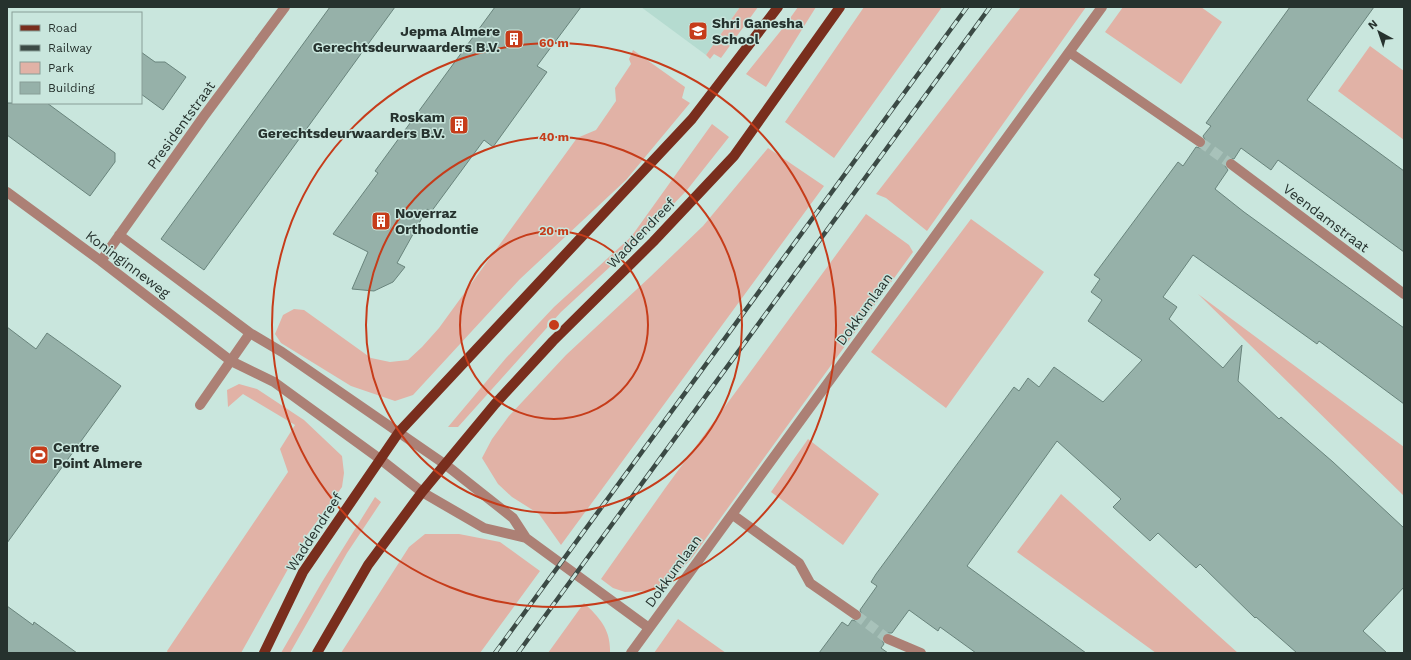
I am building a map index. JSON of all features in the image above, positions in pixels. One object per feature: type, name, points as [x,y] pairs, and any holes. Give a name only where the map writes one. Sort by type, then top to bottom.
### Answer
[{"type":"main road","name":"Waddendreef","points":[[264,653],[303,572],[399,432],[692,119],[778,7]]},
{"type":"main road","name":"Waddendreef","points":[[317,653],[368,565],[422,492],[446,465],[495,404],[553,341],[654,242],[734,156],[784,88],[840,7]]},
{"type":"street","name":"Presidentstraat","points":[[101,261],[284,7]]},
{"type":"street","name":"Dokkumlaan","points":[[631,653],[1102,7]]},
{"type":"street","points":[[1069,52],[1200,142]]},
{"type":"street","name":"Veendamstraat","points":[[1231,164],[1404,294]]},
{"type":"street","name":"Koninginneweg","points":[[7,192],[101,261],[231,361],[274,382],[380,459]]},
{"type":"street","name":"Koninginneweg","points":[[119,235],[250,332],[282,352],[399,432]]},
{"type":"street","points":[[200,405],[250,332]]},
{"type":"street","points":[[399,432],[446,465]]},
{"type":"street","name":"Dokkumlaan","points":[[380,459],[422,492],[484,528],[526,538]]},
{"type":"street","name":"Dokkumlaan","points":[[446,465],[513,518],[526,538],[649,628]]},
{"type":"street","points":[[732,515],[799,563],[810,583],[856,615]]},
{"type":"street","points":[[888,639],[921,653]]},
{"type":"shaded area","name":"Shri Ganesha School","points":[[641,7],[740,7],[706,55]]},
{"type":"green space","points":[[740,7],[758,7],[721,58],[714,54],[710,59],[706,55]]},
{"type":"green space","points":[[798,7],[816,7],[766,87],[746,74]]},
{"type":"green space","points":[[864,7],[942,7],[834,158],[785,122]]},
{"type":"green space","points":[[1021,7],[1086,7],[927,231],[886,198],[876,194]]},
{"type":"green space","points":[[1123,7],[1201,7],[1222,22],[1181,84],[1105,32]]},
{"type":"green space","points":[[1370,46],[1404,71],[1404,140],[1338,91]]},
{"type":"green space","points":[[633,50],[685,87],[682,98],[690,103],[626,180],[520,279],[413,395],[395,401],[351,386],[281,343],[275,334],[283,315],[294,309],[304,310],[371,358],[390,362],[408,360],[439,328],[577,138],[596,130],[616,101],[615,88],[631,64],[629,59]]},
{"type":"green space","points":[[712,124],[729,137],[687,190],[638,241],[561,312],[458,427],[448,427],[506,358],[554,307],[631,237]]},
{"type":"green space","points":[[768,148],[824,186],[561,545],[539,514],[512,497],[498,484],[482,458],[492,439],[509,416],[566,355],[703,226]]},
{"type":"green space","points":[[866,214],[909,245],[913,252],[691,559],[667,584],[646,591],[625,592],[613,588],[601,579],[666,487]]},
{"type":"green space","points":[[971,219],[1044,272],[946,408],[871,352]]},
{"type":"green space","points":[[1198,294],[1404,447],[1404,496]]},
{"type":"green space","points":[[239,384],[257,389],[304,420],[342,456],[344,473],[342,487],[307,535],[241,653],[168,653],[167,651],[288,472],[280,449],[295,425],[243,394],[228,407],[227,390]]},
{"type":"green space","points":[[808,439],[879,494],[843,545],[771,492]]},
{"type":"green space","points":[[1061,494],[1238,653],[1156,653],[1017,552]]},
{"type":"green space","points":[[375,497],[381,502],[347,553],[290,653],[281,653],[322,582]]},
{"type":"green space","points":[[425,534],[459,534],[500,542],[540,571],[480,653],[341,653],[409,547]]},
{"type":"green space","points":[[584,603],[600,619],[609,638],[610,653],[548,653]]},
{"type":"green space","points":[[678,619],[726,653],[654,653]]},
{"type":"building","points":[[330,7],[395,7],[204,270],[161,239]]},
{"type":"building","points":[[495,7],[581,7],[537,66],[547,72],[493,147],[484,140],[431,212],[427,209],[397,263],[405,267],[393,282],[374,291],[352,289],[368,252],[333,234],[378,173],[375,171]]},
{"type":"building","points":[[1290,7],[1374,7],[1307,100],[1404,171],[1404,252],[1278,160],[1271,170],[1241,148],[1234,159],[1229,158],[1226,160],[1225,166],[1228,170],[1215,189],[1244,212],[1404,328],[1404,404],[1319,341],[1317,344],[1193,255],[1163,297],[1177,307],[1169,319],[1223,368],[1242,345],[1238,381],[1279,419],[1281,417],[1333,462],[1404,528],[1404,587],[1363,631],[1387,653],[1297,653],[1256,617],[1255,618],[1200,564],[1196,568],[1158,533],[1150,541],[1113,507],[1121,499],[1057,441],[967,566],[1086,653],[976,653],[940,627],[938,631],[909,610],[892,633],[887,633],[882,636],[884,644],[881,648],[888,653],[819,653],[842,622],[848,626],[852,620],[856,621],[861,619],[862,615],[860,610],[877,586],[871,582],[876,574],[1014,387],[1019,391],[1028,378],[1039,387],[1054,367],[1103,402],[1142,360],[1088,321],[1102,300],[1091,292],[1100,279],[1094,275],[1178,162],[1183,166],[1196,147],[1200,148],[1205,146],[1206,142],[1203,136],[1211,126],[1206,123]]},
{"type":"building","points":[[142,53],[155,62],[165,62],[186,77],[163,110],[142,95]]},
{"type":"building","points":[[7,103],[48,104],[115,153],[115,162],[90,196],[7,135]]},
{"type":"building","name":"Centre Point Almere","points":[[7,327],[36,349],[47,333],[121,386],[7,543]]},
{"type":"building","points":[[7,606],[33,625],[34,622],[77,653],[7,653]]},
{"type":"tunnel","points":[[1200,142],[1231,164]]},
{"type":"tunnel","points":[[856,615],[888,639]]},
{"type":"railway","points":[[495,653],[967,7]]},
{"type":"railway","points":[[518,653],[990,7]]},
{"type":"place","name":"Shri Ganesha School","points":[[698,31]]},
{"type":"place","name":"Jepma Almere Gerechtsdeurwaarders B.V.","points":[[514,39]]},
{"type":"place","name":"Roskam Gerechtsdeurwaarders B.V.","points":[[459,125]]},
{"type":"place","name":"Noverraz Orthodontie","points":[[381,221]]},
{"type":"place","name":"Centre Point Almere","points":[[39,455]]}]
